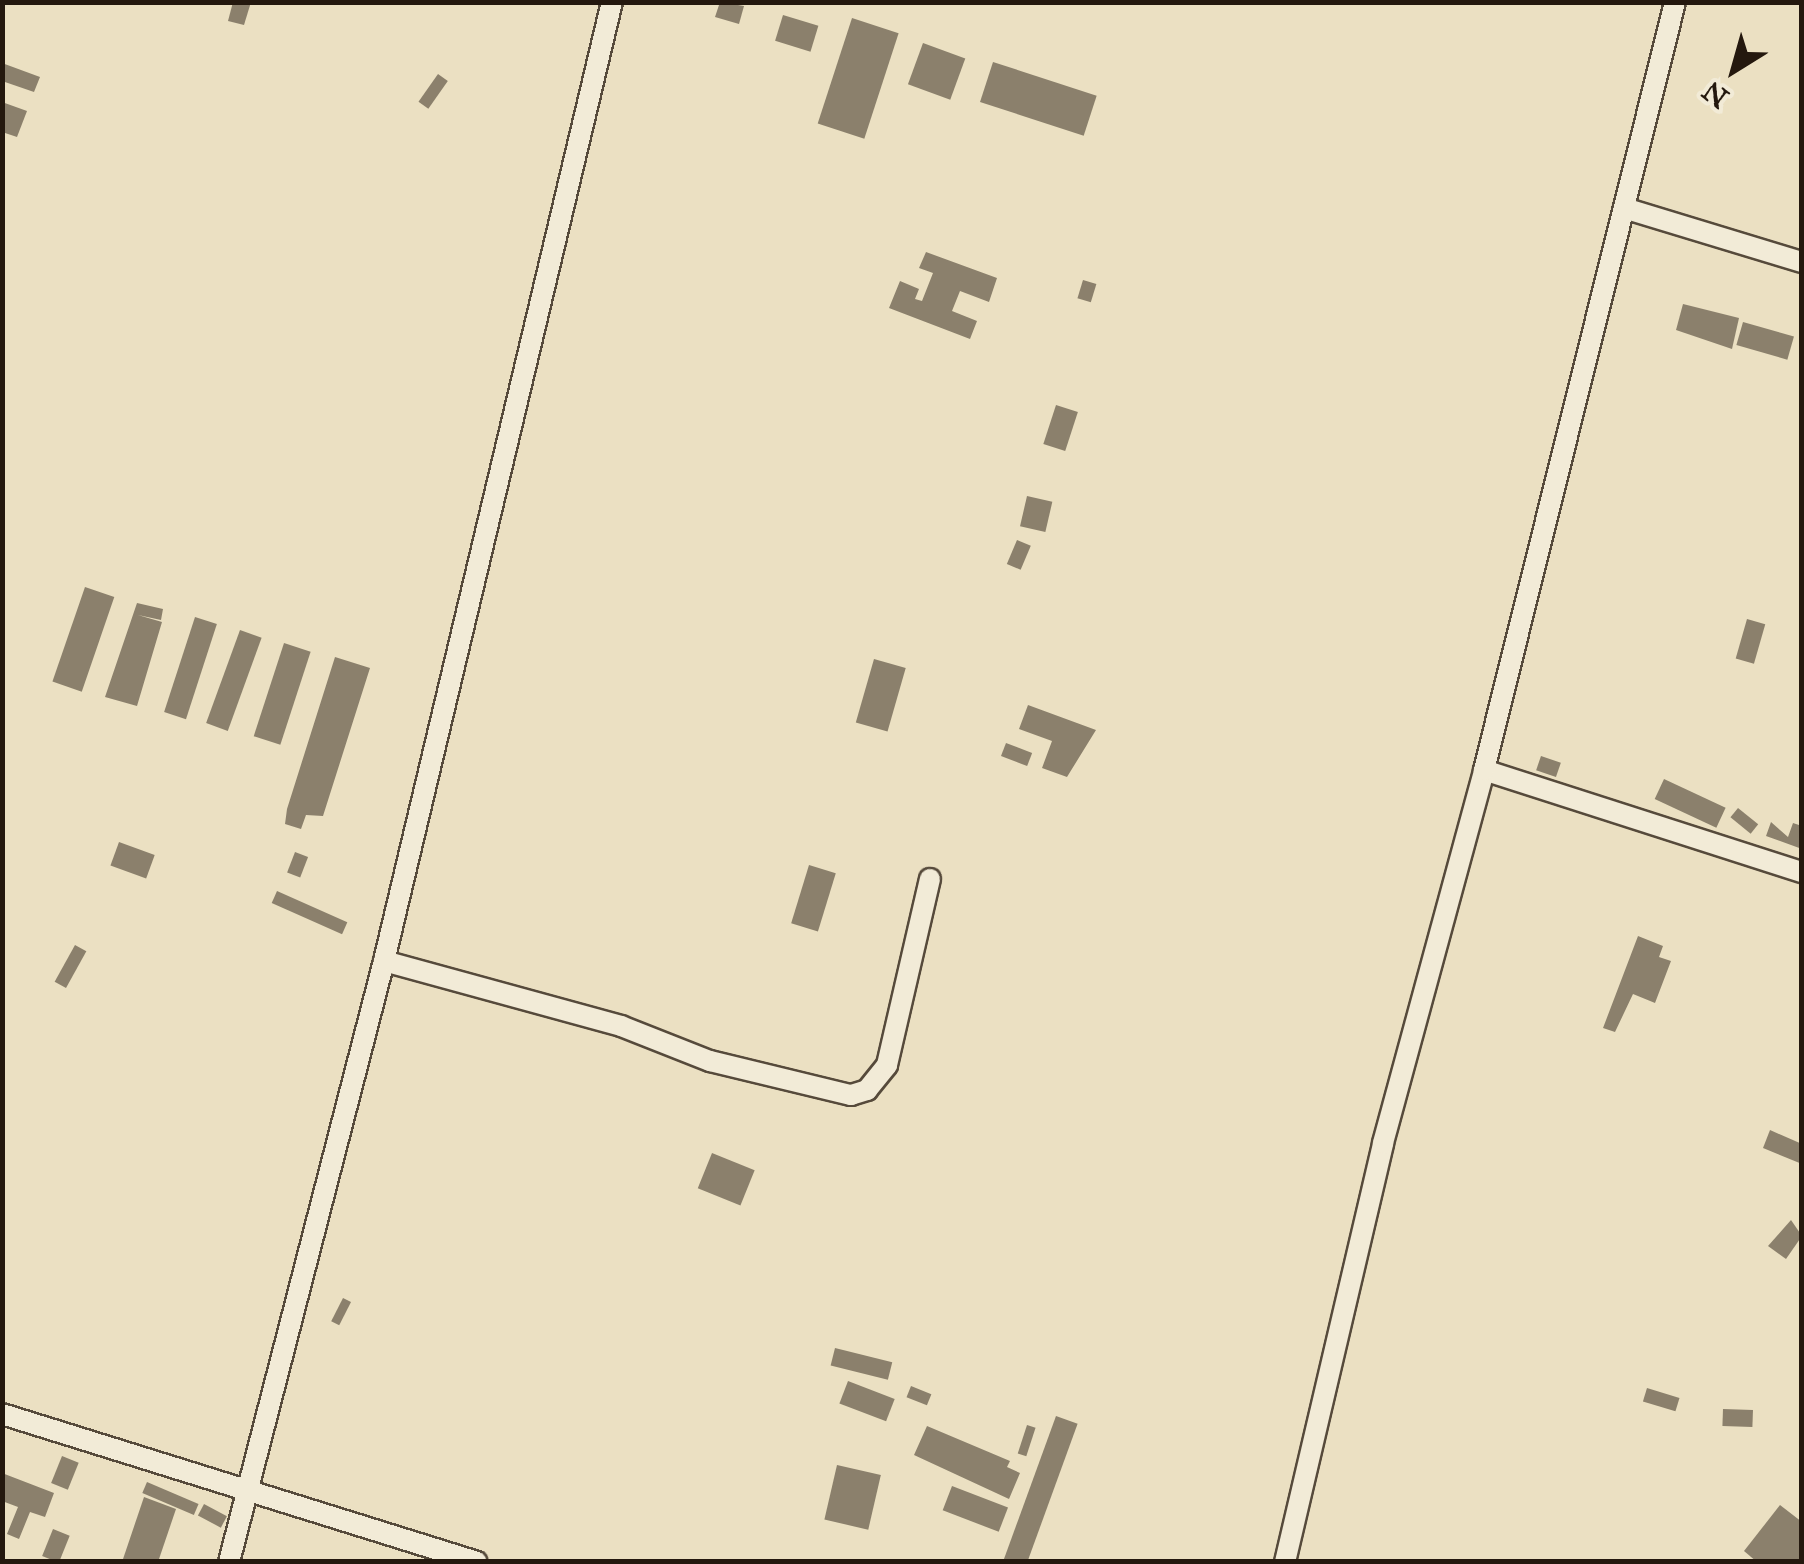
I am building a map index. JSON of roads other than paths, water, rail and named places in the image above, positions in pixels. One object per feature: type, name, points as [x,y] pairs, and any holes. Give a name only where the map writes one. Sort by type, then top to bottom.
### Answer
[{"type":"street","points":[[229,1562],[384,961],[612,2]]},
{"type":"street","points":[[1285,1562],[1383,1143],[1484,770],[1675,2]]},
{"type":"street","points":[[1624,208],[1802,262]]},
{"type":"street","points":[[1484,770],[1802,872]]},
{"type":"street","points":[[384,961],[621,1026],[736,1068],[851,1095],[867,1090],[887,1065],[930,880]]},
{"type":"street","points":[[2,1414],[476,1562]]}]
